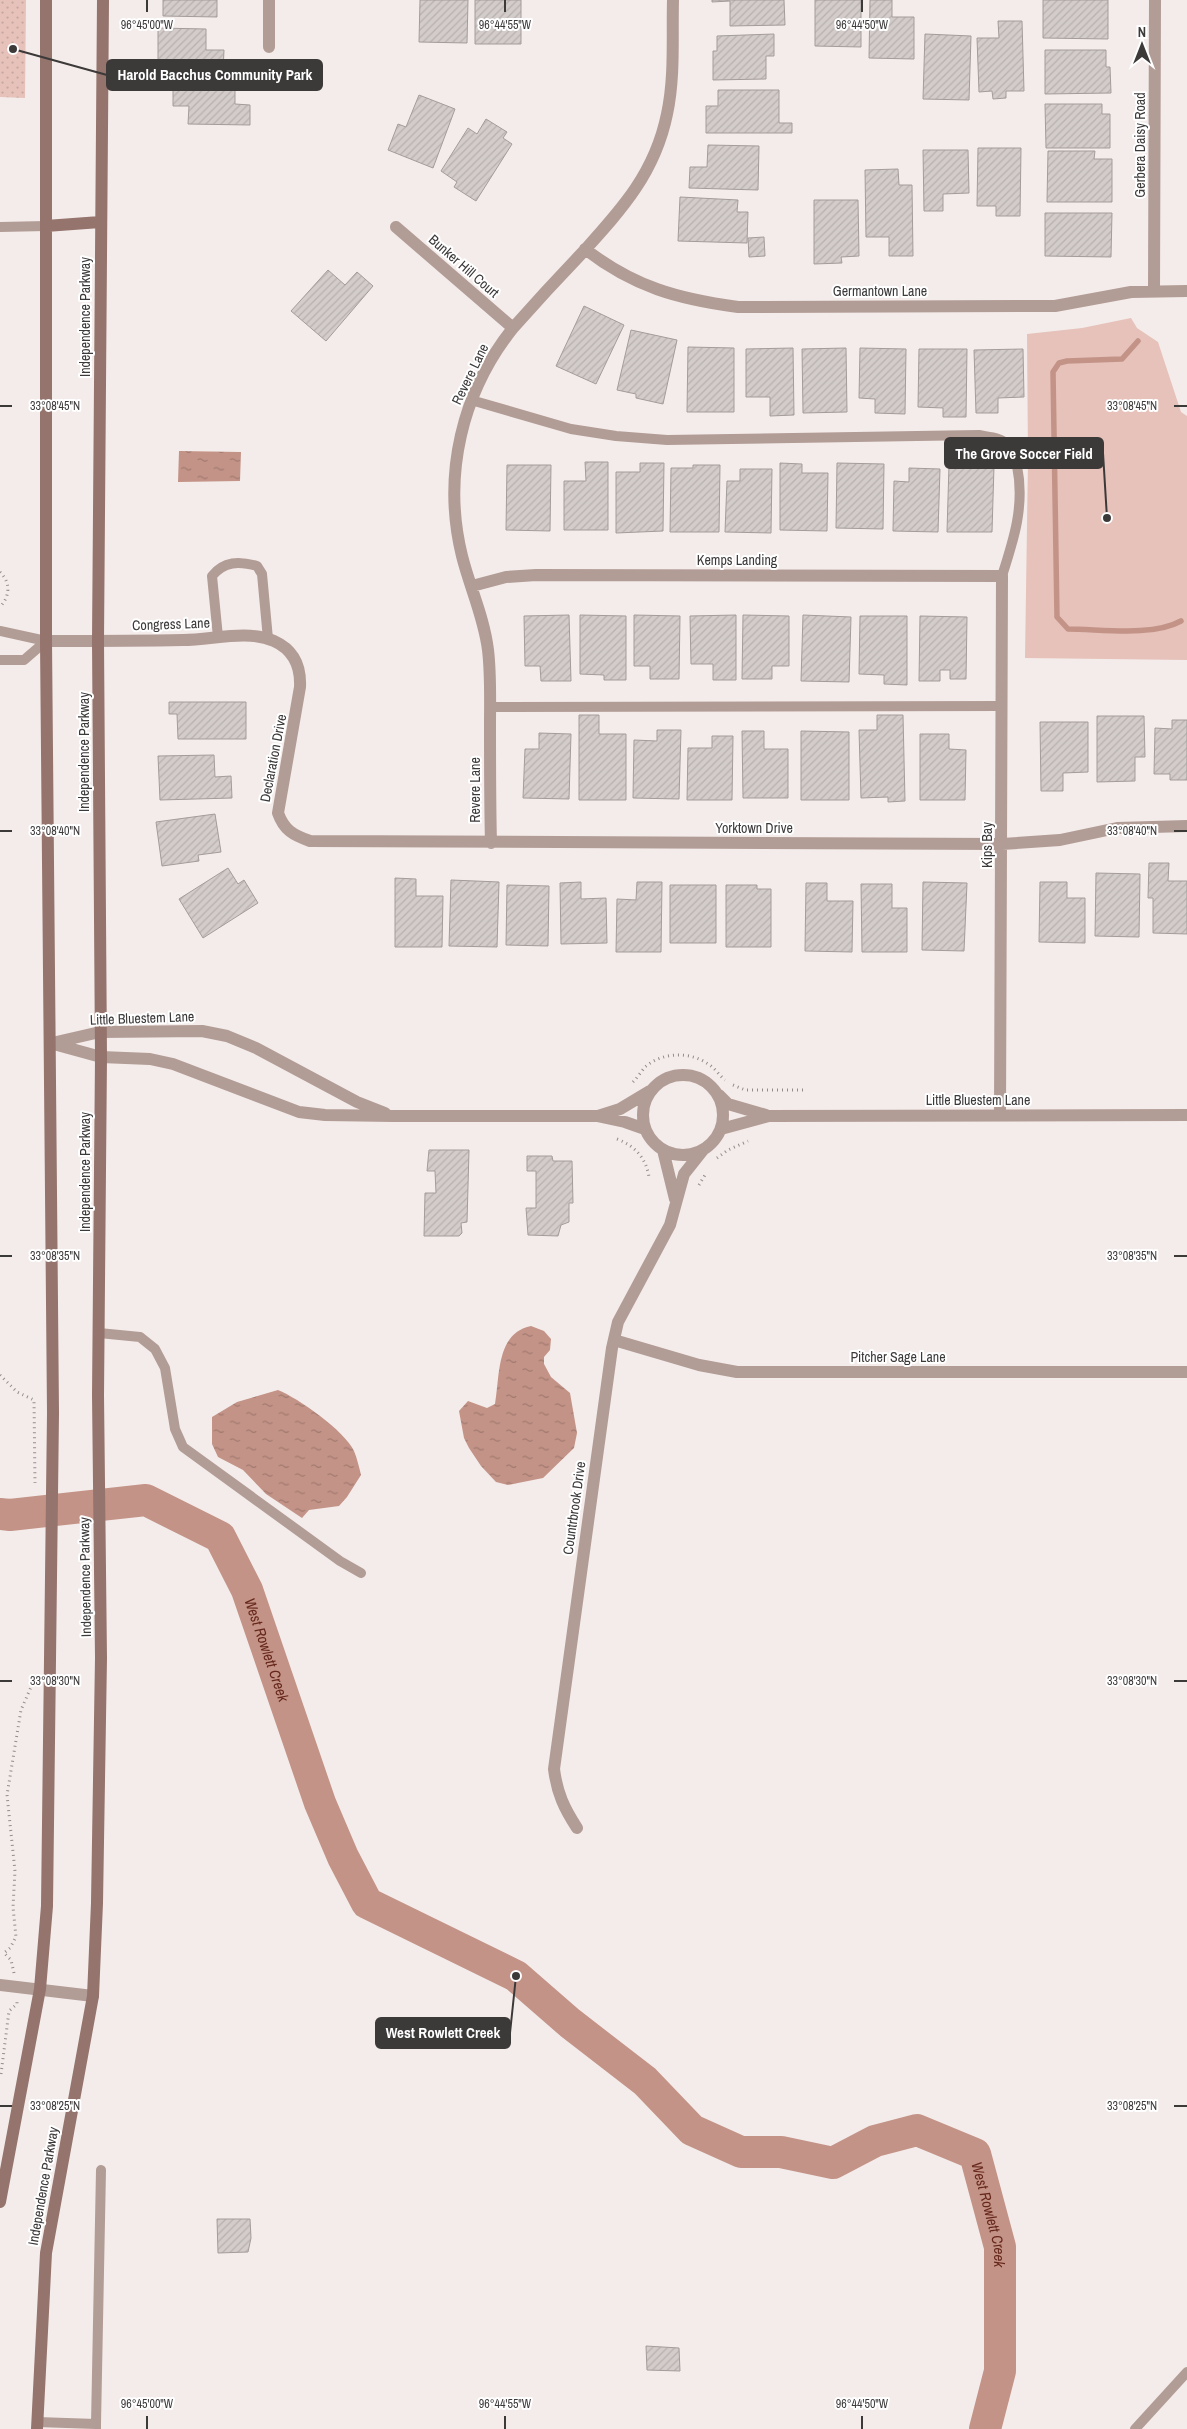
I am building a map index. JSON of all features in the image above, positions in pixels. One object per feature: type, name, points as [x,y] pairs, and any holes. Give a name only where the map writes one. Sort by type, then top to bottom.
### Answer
[{"type":"main road","points":[[0,2202],[40,1989],[46,1906],[53,1413],[46,641],[46,0]]},
{"type":"main road","name":"Independence Parkway","points":[[37,2426],[46,2253],[93,1996],[101,1658],[98,1395],[101,1058],[98,641],[103,0]]},
{"type":"main road","points":[[46,226],[100,222]]},
{"type":"street","points":[[269,0],[269,47]]},
{"type":"street","name":"Revere Lane","points":[[490,843],[490,707],[487,640],[458,536],[454,490],[458,444],[471,400],[488,365],[513,328],[630,198],[646,173],[658,146],[671,92],[673,0]]},
{"type":"street","name":"Gerbera Daisy Road","points":[[1154,291],[1155,0]]},
{"type":"street","name":"Bunker Hill Court","points":[[396,227],[513,328]]},
{"type":"street","name":"Germantown Lane","points":[[585,249],[619,273],[657,290],[697,302],[738,307],[1056,306],[1106,296],[1154,291],[1187,291]]},
{"type":"street","name":"Kemps Landing","points":[[472,586],[506,577],[536,575],[1002,576]]},
{"type":"street","name":"Kips Bay","points":[[1000,1115],[1002,576]]},
{"type":"street","name":"Congress Lane","points":[[46,641],[186,640],[244,636],[268,639],[293,654]]},
{"type":"street","name":"Declaration Drive","points":[[293,654],[301,674],[300,687],[278,813],[282,824],[295,836],[320,842]]},
{"type":"street","name":"Yorktown Drive","points":[[320,842],[1002,844],[1060,840],[1117,828],[1187,826]]},
{"type":"street","name":"Little Bluestem Lane","points":[[50,1043],[100,1032],[202,1031],[227,1036],[256,1048],[357,1102],[393,1116]]},
{"type":"street","name":"Little Bluestem Lane","points":[[50,1043],[101,1058],[150,1059],[173,1064],[299,1112],[325,1115],[393,1116],[597,1116],[625,1122],[645,1129]]},
{"type":"street","points":[[683,1074],[696,1076],[707,1082],[716,1092],[722,1103],[724,1116],[721,1129],[714,1141],[703,1150],[690,1155],[676,1155],[663,1150],[652,1141],[645,1129],[642,1116],[644,1103],[650,1092],[659,1082],[670,1076],[683,1074]]},
{"type":"street","name":"Little Bluestem Lane","points":[[597,1116],[620,1109],[650,1092]]},
{"type":"street","name":"Little Bluestem Lane","points":[[716,1092],[728,1104],[769,1116]]},
{"type":"street","name":"Little Bluestem Lane","points":[[721,1129],[769,1116],[1187,1115]]},
{"type":"street","name":"Countrbrook Drive","points":[[663,1150],[676,1201]]},
{"type":"street","name":"Countrbrook Drive","points":[[577,1828],[563,1806],[556,1788],[554,1769],[604,1393],[618,1322],[659,1249],[670,1225],[684,1174],[703,1150]]},
{"type":"street","name":"Pitcher Sage Lane","points":[[614,1340],[699,1365],[737,1372],[1187,1372]]},
{"type":"street","points":[[0,1985],[93,1996]]},
{"type":"lane","points":[[0,227],[46,226]]},
{"type":"lane","points":[[471,400],[571,429],[616,436],[667,440],[979,435],[999,439],[1008,445],[1015,457],[1019,478],[1020,506],[1016,534],[1002,576]]},
{"type":"lane","points":[[218,637],[212,576],[218,568],[242,562],[257,566],[262,574],[268,639]]},
{"type":"lane","points":[[0,631],[46,641]]},
{"type":"lane","points":[[0,660],[24,660],[46,641]]},
{"type":"lane","points":[[490,707],[1002,706]]},
{"type":"lane","points":[[98,1333],[140,1337],[155,1349],[165,1368],[175,1429],[183,1447],[340,1561],[361,1573]]},
{"type":"lane","points":[[37,2426],[96,2426],[101,2170]]},
{"type":"lane","points":[[1135,2429],[1187,2372]]},
{"type":"path","points":[[0,572],[6,579],[8,595],[0,607]]},
{"type":"path","points":[[626,1086],[634,1081],[652,1062],[660,1058],[679,1055],[689,1056],[708,1063],[738,1089],[807,1090]]},
{"type":"path","points":[[617,1140],[630,1144],[640,1154],[649,1176]]},
{"type":"path","points":[[714,1161],[728,1150],[748,1141]]},
{"type":"path","points":[[699,1185],[708,1168]]},
{"type":"path","points":[[0,1375],[17,1392],[34,1400],[35,1423]]},
{"type":"path","points":[[1,2074],[9,2010],[17,2004],[18,1987],[11,1960],[4,1953],[10,1948],[16,1936],[13,1907],[15,1871],[7,1795],[21,1710],[31,1687],[34,1668]]},
{"type":"shaded area","points":[[0,0],[26,0],[25,98],[0,97]]},
{"type":"shaded area","points":[[1131,318],[1137,328],[1158,342],[1181,412],[1187,416],[1187,660],[1025,658],[1028,459],[1027,334],[1082,328]]},
{"type":"water","points":[[179,451],[241,452],[240,481],[178,482]]},
{"type":"water","points":[[531,1326],[544,1331],[551,1339],[550,1350],[544,1357],[544,1364],[551,1377],[570,1393],[577,1433],[574,1448],[543,1478],[508,1485],[496,1482],[481,1466],[469,1448],[464,1438],[459,1411],[468,1401],[487,1408],[495,1404],[499,1369],[506,1346],[511,1337],[520,1330]]},
{"type":"water","points":[[278,1390],[320,1416],[341,1434],[354,1451],[361,1475],[339,1506],[309,1510],[302,1518],[266,1494],[243,1470],[218,1457],[212,1444],[212,1417],[237,1402]]},
{"type":"building","points":[[163,0],[217,0],[217,17],[163,16]]},
{"type":"building","points":[[420,0],[468,0],[467,43],[419,42]]},
{"type":"building","points":[[475,0],[521,0],[521,44],[475,44]]},
{"type":"building","points":[[712,0],[784,0],[785,25],[730,26],[730,1],[712,2]]},
{"type":"building","points":[[815,0],[861,0],[861,47],[815,46]]},
{"type":"building","points":[[870,0],[892,0],[892,17],[914,17],[914,59],[869,58]]},
{"type":"building","points":[[1043,0],[1108,0],[1108,39],[1043,38]]},
{"type":"building","points":[[998,21],[1022,21],[1024,91],[1006,91],[1006,98],[993,99],[992,91],[979,92],[977,38],[999,38]]},
{"type":"building","points":[[158,28],[206,29],[206,50],[224,50],[223,71],[158,70]]},
{"type":"building","points":[[774,34],[774,56],[766,56],[766,79],[713,80],[713,51],[717,51],[717,36]]},
{"type":"building","points":[[925,34],[971,36],[969,100],[923,99]]},
{"type":"building","points":[[1045,50],[1106,50],[1106,67],[1110,67],[1111,93],[1045,94]]},
{"type":"building","points":[[173,81],[235,82],[235,104],[250,105],[250,125],[188,124],[189,106],[173,106]]},
{"type":"building","points":[[718,90],[779,90],[779,123],[792,123],[792,133],[706,133],[706,106],[718,106]]},
{"type":"building","points":[[419,95],[455,109],[433,168],[388,150],[398,124],[406,127]]},
{"type":"building","points":[[1045,104],[1102,104],[1102,114],[1110,114],[1110,148],[1046,148]]},
{"type":"building","points":[[486,119],[507,132],[503,138],[512,144],[476,201],[454,187],[457,182],[441,171],[468,128],[477,134]]},
{"type":"building","points":[[708,145],[759,146],[758,190],[689,188],[690,167],[707,167]]},
{"type":"building","points":[[978,148],[1021,148],[1020,216],[996,216],[996,206],[977,206]]},
{"type":"building","points":[[923,150],[968,150],[969,193],[943,194],[943,211],[924,211]]},
{"type":"building","points":[[1048,151],[1095,151],[1094,159],[1112,159],[1112,202],[1047,202]]},
{"type":"building","points":[[898,169],[899,185],[912,185],[913,256],[889,256],[889,237],[866,237],[865,170]]},
{"type":"building","points":[[680,197],[738,200],[737,212],[748,212],[747,243],[678,241]]},
{"type":"building","points":[[814,200],[858,200],[859,256],[841,257],[842,263],[814,264]]},
{"type":"building","points":[[1045,213],[1112,213],[1111,257],[1045,256]]},
{"type":"building","points":[[764,237],[765,256],[749,257],[748,238]]},
{"type":"building","points":[[328,270],[345,285],[357,272],[373,286],[326,341],[291,311]]},
{"type":"building","points":[[584,306],[624,325],[596,384],[556,366]]},
{"type":"building","points":[[631,330],[677,340],[663,404],[636,398],[636,394],[617,390]]},
{"type":"building","points":[[688,347],[734,348],[734,412],[687,412]]},
{"type":"building","points":[[793,348],[794,415],[770,416],[770,397],[746,397],[746,349]]},
{"type":"building","points":[[846,348],[847,412],[803,413],[802,349]]},
{"type":"building","points":[[860,348],[906,349],[905,414],[875,413],[875,399],[859,398]]},
{"type":"building","points":[[919,349],[967,349],[966,417],[943,417],[943,408],[918,407]]},
{"type":"building","points":[[1023,349],[1024,397],[998,398],[998,413],[976,413],[974,350]]},
{"type":"building","points":[[585,462],[608,462],[608,530],[564,530],[564,481],[586,481]]},
{"type":"building","points":[[640,463],[664,463],[663,531],[616,533],[616,472],[640,472]]},
{"type":"building","points":[[780,463],[802,464],[802,473],[828,473],[827,531],[780,530]]},
{"type":"building","points":[[837,463],[884,464],[883,529],[836,528]]},
{"type":"building","points":[[507,465],[551,465],[550,531],[506,530]]},
{"type":"building","points":[[693,465],[720,465],[719,532],[670,532],[671,468],[693,468]]},
{"type":"building","points":[[949,465],[994,466],[992,532],[947,532]]},
{"type":"building","points":[[909,468],[940,469],[938,532],[893,531],[894,481],[909,482]]},
{"type":"building","points":[[740,469],[772,469],[771,533],[725,532],[727,481],[740,481]]},
{"type":"building","points":[[569,615],[571,681],[541,681],[540,666],[525,666],[524,616]]},
{"type":"building","points":[[580,615],[626,616],[626,680],[604,680],[604,675],[580,674]]},
{"type":"building","points":[[634,615],[680,616],[679,679],[650,679],[650,666],[634,666]]},
{"type":"building","points":[[736,615],[736,680],[713,680],[713,664],[691,664],[690,616]]},
{"type":"building","points":[[743,615],[789,616],[789,666],[772,666],[772,679],[742,679]]},
{"type":"building","points":[[803,615],[851,617],[849,682],[801,681]]},
{"type":"building","points":[[860,616],[907,616],[907,685],[884,684],[884,675],[859,674]]},
{"type":"building","points":[[920,616],[967,617],[966,679],[950,679],[950,670],[940,670],[940,681],[919,681]]},
{"type":"building","points":[[169,702],[246,702],[246,739],[178,739],[177,714],[169,714]]},
{"type":"building","points":[[579,715],[599,715],[599,734],[626,734],[626,800],[579,800]]},
{"type":"building","points":[[877,715],[903,715],[905,801],[888,802],[888,797],[861,798],[859,730],[877,730]]},
{"type":"building","points":[[1097,716],[1144,716],[1145,757],[1135,757],[1135,781],[1097,782]]},
{"type":"building","points":[[1172,720],[1187,720],[1187,780],[1170,780],[1170,774],[1154,774],[1155,728],[1172,729]]},
{"type":"building","points":[[1040,722],[1088,722],[1088,772],[1063,773],[1063,791],[1041,791]]},
{"type":"building","points":[[657,730],[681,730],[679,799],[633,798],[634,740],[657,741]]},
{"type":"building","points":[[742,731],[764,731],[764,749],[788,749],[788,798],[743,798]]},
{"type":"building","points":[[801,731],[849,732],[849,800],[801,800]]},
{"type":"building","points":[[539,733],[571,734],[569,799],[523,798],[525,749],[539,749]]},
{"type":"building","points":[[920,734],[949,734],[949,749],[966,750],[965,800],[920,800]]},
{"type":"building","points":[[712,736],[733,736],[732,800],[687,800],[688,748],[712,748]]},
{"type":"building","points":[[214,755],[215,777],[231,776],[232,798],[160,800],[158,756]]},
{"type":"building","points":[[215,814],[221,852],[198,855],[199,861],[162,866],[156,822]]},
{"type":"building","points":[[1149,863],[1169,863],[1168,881],[1187,881],[1187,934],[1153,933],[1153,898],[1148,898]]},
{"type":"building","points":[[228,868],[238,884],[244,880],[258,903],[203,938],[179,899]]},
{"type":"building","points":[[1096,873],[1140,874],[1139,937],[1095,936]]},
{"type":"building","points":[[395,878],[416,879],[416,896],[443,896],[442,947],[395,947]]},
{"type":"building","points":[[451,880],[499,882],[497,947],[449,946]]},
{"type":"building","points":[[581,882],[581,899],[606,898],[607,943],[561,944],[560,883]]},
{"type":"building","points":[[637,882],[662,882],[661,952],[616,952],[617,899],[636,900]]},
{"type":"building","points":[[923,882],[967,883],[964,951],[922,950]]},
{"type":"building","points":[[1040,882],[1067,882],[1067,898],[1085,898],[1085,943],[1039,942]]},
{"type":"building","points":[[806,883],[827,883],[827,901],[853,901],[852,952],[805,951]]},
{"type":"building","points":[[861,884],[892,884],[892,908],[907,908],[907,952],[862,952]]},
{"type":"building","points":[[507,885],[549,886],[548,946],[506,945]]},
{"type":"building","points":[[670,885],[716,885],[716,943],[670,943]]},
{"type":"building","points":[[726,885],[757,885],[757,889],[771,889],[771,947],[726,947]]},
{"type":"building","points":[[429,1150],[469,1150],[467,1222],[461,1223],[462,1233],[459,1236],[424,1236],[425,1193],[436,1193],[435,1171],[427,1171]]},
{"type":"building","points":[[527,1156],[552,1156],[553,1161],[572,1161],[573,1203],[569,1203],[569,1222],[561,1225],[558,1236],[528,1235],[526,1208],[536,1208],[536,1171],[527,1171]]},
{"type":"building","points":[[217,2219],[250,2219],[251,2238],[248,2252],[218,2253]]},
{"type":"building","points":[[646,2346],[679,2348],[680,2371],[647,2370]]},
{"type":"waterway","points":[[1138,341],[1122,359],[1067,361],[1059,363],[1053,372],[1057,617],[1068,629],[1111,631],[1156,629],[1181,621]]},
{"type":"waterway","name":"West Rowlett Creek","points":[[0,1514],[10,1515],[146,1500],[220,1537],[247,1590],[320,1803],[343,1857],[367,1903],[516,1976],[570,2023],[645,2081],[692,2130],[741,2152],[781,2152],[833,2163],[875,2141],[917,2130],[975,2154],[1000,2247],[1000,2371],[985,2429]]},
{"type":"place","name":"Harold Bacchus Community Park","points":[[13,49]]},
{"type":"place","name":"The Grove Soccer Field","points":[[1107,518]]},
{"type":"place","name":"West Rowlett Creek","points":[[516,1976]]}]
